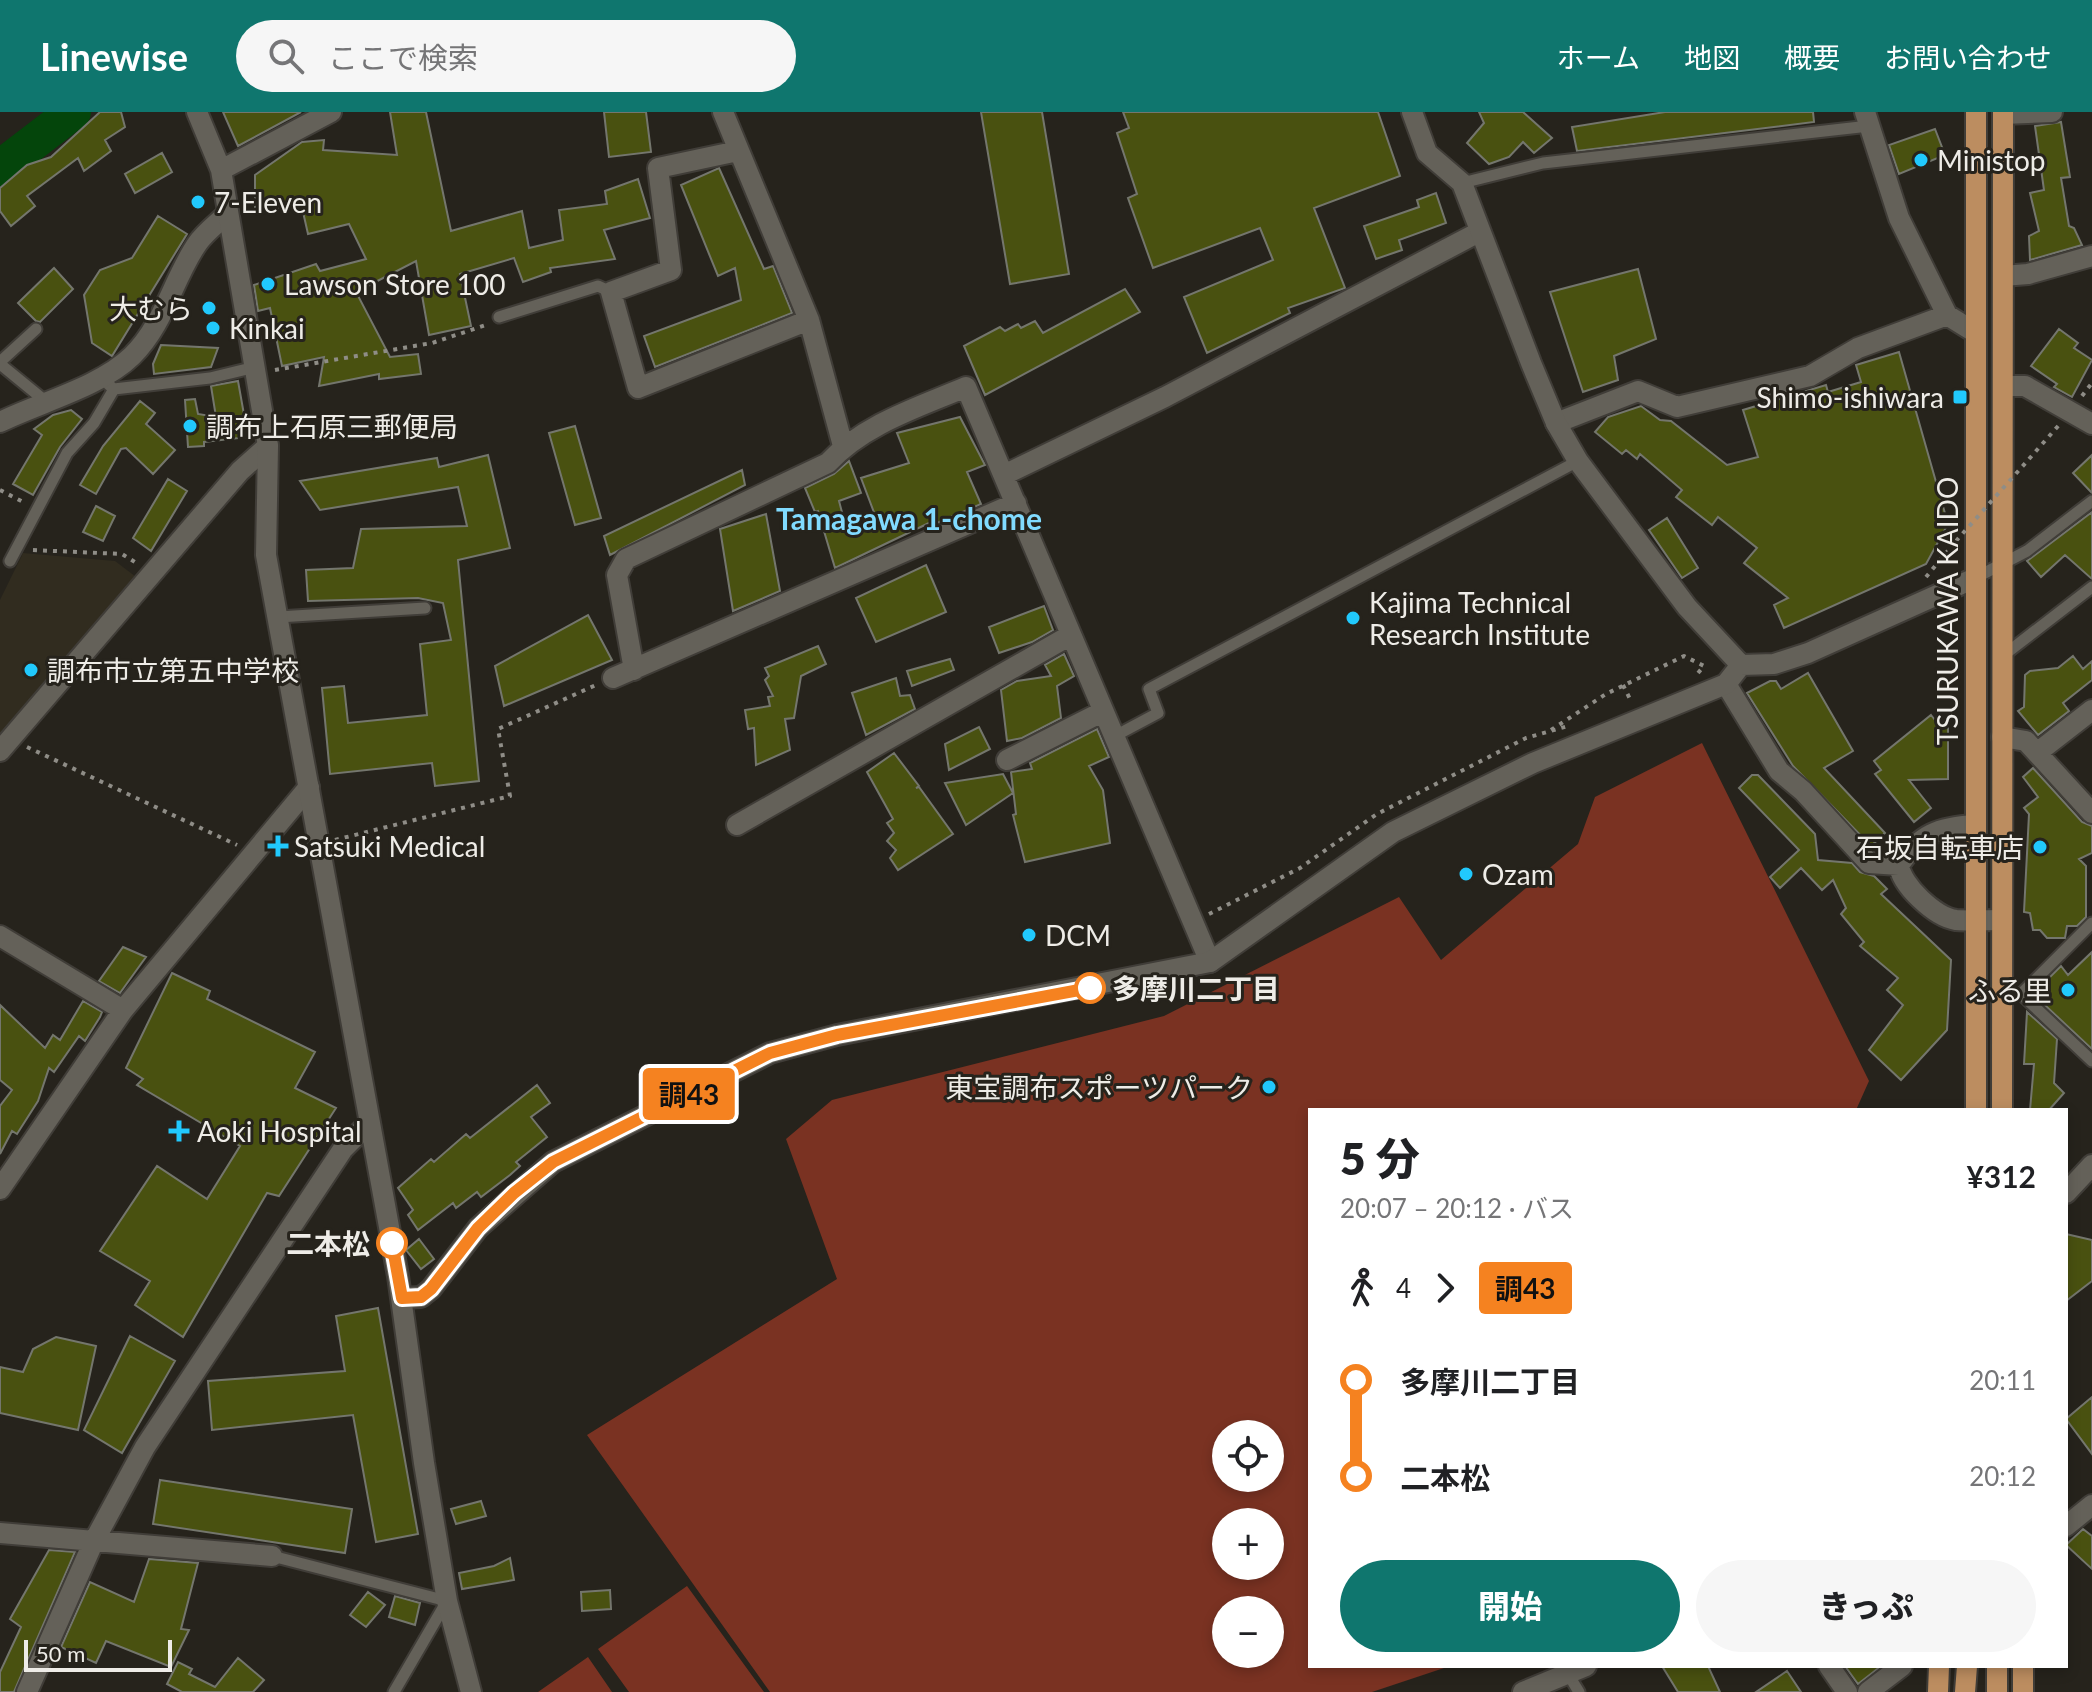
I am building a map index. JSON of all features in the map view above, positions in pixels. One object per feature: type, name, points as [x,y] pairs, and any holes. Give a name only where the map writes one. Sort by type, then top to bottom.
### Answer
[{"type":"main road","name":"TSURUKAWA KAIDO","points":[[1976,112],[1976,1108]]},
{"type":"main road","name":"TSURUKAWA KAIDO","points":[[2002,1108],[2012,996],[2001,920],[2003,113]]},
{"type":"main road","points":[[1938,1692],[1939,1668]]},
{"type":"main road","points":[[1965,1692],[1967,1668]]},
{"type":"main road","points":[[1997,1668],[1997,1692]]},
{"type":"main road","points":[[2023,1668],[2023,1692]]},
{"type":"street","points":[[197,112],[221,170],[256,370],[268,446],[266,555],[402,1298],[424,1463],[447,1601],[471,1692]]},
{"type":"street","points":[[221,170],[331,112]]},
{"type":"street","points":[[723,112],[809,320],[843,446]]},
{"type":"street","points":[[1412,112],[1427,153],[1462,183],[1556,423],[1578,461],[1687,607],[1741,665],[1774,664],[1808,653],[1975,578]]},
{"type":"street","points":[[2003,113],[2052,112]]},
{"type":"street","points":[[1867,119],[1899,218],[1947,315],[1976,333]]},
{"type":"street","points":[[738,151],[658,168],[671,270],[611,292],[638,388],[809,320]]},
{"type":"street","points":[[0,422],[44,400],[109,384],[135,354],[164,310],[195,246],[228,213]]},
{"type":"street","points":[[1004,475],[1165,397],[1479,232]]},
{"type":"street","points":[[2003,276],[2028,274],[2092,256]]},
{"type":"street","points":[[1556,423],[1638,391],[1677,407],[1810,376],[1858,348],[1947,315]]},
{"type":"street","points":[[2004,386],[2025,386],[2092,424]]},
{"type":"street","points":[[634,670],[617,575],[626,559],[828,463],[843,446],[893,417],[966,387],[1069,636],[1210,962]]},
{"type":"street","points":[[5,746],[240,471],[268,446]]},
{"type":"street","points":[[613,678],[1016,503]]},
{"type":"street","points":[[737,825],[1069,636]]},
{"type":"street","points":[[402,1298],[421,1297],[431,1289],[478,1228],[514,1193],[553,1162],[770,1053],[809,1041],[1186,970],[1210,962],[1393,832],[1533,763],[1726,684],[1741,665]]},
{"type":"street","points":[[1726,684],[1779,771],[1803,791],[1869,863],[1899,865]]},
{"type":"street","points":[[2038,752],[2092,710]]},
{"type":"street","points":[[1007,760],[1102,712]]},
{"type":"street","points":[[2002,737],[2026,741],[2092,813]]},
{"type":"street","points":[[0,1189],[123,1010],[309,787]]},
{"type":"street","points":[[1975,825],[1946,827],[1927,834],[1911,847],[1899,865],[1900,875],[1937,910],[1953,919],[2001,920]]},
{"type":"street","points":[[0,936],[123,1010]]},
{"type":"street","points":[[27,1692],[93,1543],[145,1447],[343,1149],[368,1124]]},
{"type":"street","points":[[2068,1191],[2092,1165]]},
{"type":"street","points":[[2068,1524],[2092,1505]]},
{"type":"street","points":[[0,1533],[272,1556]]},
{"type":"street","points":[[1830,1668],[1847,1692]]},
{"type":"street","points":[[1868,1692],[1899,1668]]},
{"type":"street","points":[[1523,1692],[1578,1677]]},
{"type":"lane","points":[[1462,183],[1543,163],[1867,119]]},
{"type":"lane","points":[[499,317],[598,286],[611,292]]},
{"type":"lane","points":[[36,329],[0,363],[44,400]]},
{"type":"lane","points":[[10,561],[67,453],[94,423],[109,384],[210,378],[256,370]]},
{"type":"lane","points":[[1113,737],[1158,713],[1149,689],[1578,461]]},
{"type":"lane","points":[[1975,578],[2027,551],[2092,501]]},
{"type":"lane","points":[[2004,655],[2092,587]]},
{"type":"lane","points":[[278,617],[425,608]]},
{"type":"lane","points":[[2092,923],[2012,996],[2092,1061]]},
{"type":"lane","points":[[272,1556],[447,1601],[394,1692]]},
{"type":"path","points":[[256,370],[432,343],[491,323],[499,317]]},
{"type":"path","points":[[1925,579],[2054,432]]},
{"type":"path","points":[[0,490],[39,506]]},
{"type":"path","points":[[17,549],[122,554],[153,574]]},
{"type":"path","points":[[1551,730],[1623,685],[1684,656],[1704,666]]},
{"type":"path","points":[[319,844],[510,796],[498,729],[613,678]]},
{"type":"path","points":[[1623,685],[1631,701]]},
{"type":"path","points":[[5,746],[146,800],[253,853]]},
{"type":"shaded area","name":"調布市立第五中学校","points":[[23,553],[115,561],[140,580],[0,739],[0,600]]},
{"type":"shaded area","points":[[1702,743],[1869,1081],[1857,1108],[1308,1108],[1308,1668],[1444,1668],[1372,1692],[770,1692],[587,1435],[837,1279],[786,1139],[832,1100],[1164,1016],[1399,897],[1441,960],[1578,844],[1595,797]]},
{"type":"shaded area","points":[[687,1586],[764,1692],[629,1692],[598,1649]]},
{"type":"shaded area","points":[[588,1657],[612,1692],[538,1692]]},
{"type":"building","points":[[100,112],[121,112],[125,127],[105,140],[111,151],[84,171],[78,158],[27,196],[35,206],[11,226],[0,211],[0,188],[27,165],[51,157]]},
{"type":"building","points":[[223,112],[301,112],[238,146]]},
{"type":"building","points":[[390,112],[426,112],[451,231],[522,211],[529,248],[563,240],[559,210],[607,204],[605,191],[638,179],[650,218],[604,230],[615,259],[550,268],[551,272],[523,282],[514,258],[460,274],[471,326],[429,335],[416,261],[356,292],[390,357],[418,354],[421,374],[379,379],[379,374],[319,386],[324,357],[282,366],[270,308],[258,311],[254,285],[316,264],[320,271],[366,259],[349,224],[308,234],[301,203],[255,213],[255,175],[302,142],[324,140],[323,150],[397,155]]},
{"type":"building","points":[[604,112],[646,112],[651,152],[609,157]]},
{"type":"building","points":[[981,112],[1042,112],[1069,274],[1010,284]]},
{"type":"building","points":[[1123,112],[1378,112],[1400,176],[1314,208],[1345,288],[1288,308],[1290,313],[1207,353],[1184,297],[1273,260],[1260,228],[1153,268],[1128,198],[1137,194],[1117,133],[1129,128]]},
{"type":"building","points":[[1479,112],[1523,112],[1552,138],[1534,153],[1523,142],[1509,157],[1489,164],[1467,143],[1484,123]]},
{"type":"building","points":[[1665,112],[1813,112],[1814,122],[1577,151],[1572,127]]},
{"type":"building","points":[[2061,122],[2070,177],[2061,178],[2069,226],[2074,228],[2082,245],[2030,260],[2029,236],[2039,231],[2030,193],[2044,190],[2035,126]]},
{"type":"building","points":[[1935,129],[1945,155],[1899,174],[1889,145]]},
{"type":"building","points":[[162,153],[172,172],[135,193],[125,174]]},
{"type":"building","points":[[719,168],[764,269],[773,266],[792,313],[655,367],[644,336],[741,300],[735,268],[718,276],[681,185]]},
{"type":"building","points":[[1436,193],[1446,223],[1399,240],[1402,250],[1376,259],[1364,226],[1419,207],[1417,200]]},
{"type":"building","points":[[158,216],[187,234],[112,356],[92,343],[84,295],[100,270],[132,258]]},
{"type":"building","points":[[54,268],[73,289],[40,322],[36,321],[18,303]]},
{"type":"building","points":[[1638,269],[1656,339],[1614,356],[1618,380],[1583,392],[1550,292]]},
{"type":"building","points":[[1125,289],[1140,312],[985,395],[964,346],[1000,327],[1005,331],[1018,324],[1021,328],[1035,321],[1043,333]]},
{"type":"building","points":[[2059,329],[2078,343],[2074,348],[2092,360],[2072,397],[2054,387],[2057,384],[2031,366]]},
{"type":"building","points":[[161,345],[218,348],[211,367],[154,374],[153,364]]},
{"type":"building","points":[[1899,352],[1948,524],[1926,564],[1784,628],[1774,605],[1788,598],[1744,563],[1757,548],[1718,517],[1712,525],[1676,497],[1682,490],[1640,454],[1637,459],[1626,450],[1622,454],[1595,432],[1608,417],[1641,406],[1660,420],[1671,421],[1727,465],[1758,457],[1743,410],[1826,385],[1828,392],[1861,382],[1856,365]]},
{"type":"building","points":[[238,381],[248,437],[188,447],[185,400],[195,399],[198,414],[216,417],[211,386]]},
{"type":"building","points":[[140,401],[155,413],[146,424],[175,450],[153,474],[126,448],[121,449],[96,494],[80,485],[103,446]]},
{"type":"building","points":[[71,410],[82,419],[60,447],[33,495],[13,484],[42,435],[34,429],[53,415]]},
{"type":"building","points":[[960,417],[985,465],[967,472],[981,504],[930,526],[929,523],[835,568],[818,511],[815,512],[805,488],[834,474],[849,461],[861,493],[839,501],[848,535],[878,523],[861,478],[909,463],[897,433]]},
{"type":"building","points":[[575,426],[601,518],[575,525],[549,433]]},
{"type":"building","points":[[488,455],[510,548],[458,560],[479,781],[435,786],[432,763],[330,774],[322,688],[344,686],[348,723],[427,715],[420,644],[451,640],[443,603],[418,598],[308,601],[306,570],[353,568],[361,529],[467,526],[458,487],[320,510],[300,481],[437,458],[439,467]]},
{"type":"building","points":[[2092,455],[2092,493],[2073,473]]},
{"type":"building","points":[[742,470],[745,485],[610,555],[604,536]]},
{"type":"building","points":[[168,479],[187,491],[151,551],[133,538]]},
{"type":"building","points":[[96,506],[115,516],[103,541],[83,532]]},
{"type":"building","points":[[2092,512],[2092,579],[2065,555],[2041,577],[2027,561]]},
{"type":"building","points":[[766,514],[780,591],[733,611],[720,529]]},
{"type":"building","points":[[1667,518],[1698,568],[1682,578],[1649,530]]},
{"type":"building","points":[[926,565],[946,612],[876,642],[856,598]]},
{"type":"building","points":[[1044,606],[1053,630],[1032,642],[999,653],[989,627]]},
{"type":"building","points":[[588,615],[612,660],[504,706],[495,666]]},
{"type":"building","points":[[818,646],[826,664],[801,676],[794,718],[785,719],[790,750],[756,765],[754,728],[748,729],[745,710],[770,706],[768,697],[773,696],[765,680],[769,676],[765,668]]},
{"type":"building","points":[[1064,654],[1074,676],[1057,686],[1061,718],[1022,738],[1007,741],[1001,690],[1017,681],[1051,676],[1045,665]]},
{"type":"building","points":[[2073,656],[2083,669],[2092,661],[2092,680],[2063,703],[2069,711],[2038,735],[2018,711],[2024,707],[2025,675],[2030,671],[2058,668]]},
{"type":"building","points":[[950,659],[954,670],[912,686],[907,671]]},
{"type":"building","points":[[1808,673],[1853,751],[1824,768],[1885,833],[1871,846],[1793,766],[1747,693],[1770,681],[1776,681],[1781,689]]},
{"type":"building","points":[[896,678],[900,696],[910,695],[915,709],[866,735],[852,693]]},
{"type":"building","points":[[1931,715],[1939,725],[1948,725],[1948,779],[1909,780],[1931,808],[1914,822],[1875,774],[1881,770],[1874,761]]},
{"type":"building","points":[[979,727],[990,749],[949,770],[945,744]]},
{"type":"building","points":[[1097,729],[1109,757],[1089,766],[1103,790],[1110,843],[1025,862],[1013,815],[1016,814],[1011,772],[1032,769],[1030,763]]},
{"type":"building","points":[[894,753],[919,786],[916,788],[919,787],[953,834],[898,870],[890,858],[896,850],[887,841],[894,833],[887,823],[893,819],[867,772]]},
{"type":"building","points":[[2033,768],[2082,822],[2092,826],[2092,853],[2079,859],[2086,866],[2086,917],[2077,926],[2067,926],[2065,938],[2047,938],[2040,930],[2033,930],[2030,913],[2024,912],[2029,814],[2024,808],[2038,797],[2023,777]]},
{"type":"building","points":[[1003,774],[1013,793],[966,825],[945,783]]},
{"type":"building","points":[[1752,775],[1758,775],[1815,834],[1818,860],[1852,863],[1860,872],[1874,876],[1887,889],[1881,894],[1951,960],[1947,1030],[1901,1080],[1869,1050],[1903,1005],[1887,990],[1898,978],[1860,946],[1864,942],[1841,914],[1846,908],[1833,880],[1822,890],[1801,868],[1780,888],[1770,877],[1799,850],[1739,788]]},
{"type":"building","points":[[123,947],[146,957],[120,993],[99,981]]},
{"type":"building","points":[[2092,952],[2092,1049],[2033,994],[2061,966],[2068,975]]},
{"type":"building","points":[[172,973],[210,991],[207,999],[315,1052],[295,1088],[336,1108],[279,1196],[267,1193],[183,1337],[135,1305],[150,1281],[100,1251],[157,1166],[207,1199],[240,1146],[137,1085],[143,1079],[126,1068]]},
{"type":"building","points":[[83,1001],[102,1012],[100,1017],[85,1041],[79,1036],[54,1072],[49,1068],[38,1101],[17,1134],[12,1131],[0,1154],[0,1106],[12,1090],[0,1080],[0,1005],[45,1048],[53,1035],[60,1040]]},
{"type":"building","points":[[2027,1012],[2057,1039],[2054,1083],[2064,1093],[2051,1108],[2030,1108],[2034,1064],[2024,1064]]},
{"type":"building","points":[[537,1085],[550,1103],[531,1117],[547,1137],[516,1162],[520,1166],[481,1197],[477,1192],[456,1208],[453,1203],[418,1230],[408,1215],[413,1210],[398,1188],[431,1159],[434,1162],[466,1134],[470,1138]]},
{"type":"building","points":[[2068,1234],[2092,1240],[2092,1281],[2068,1299]]},
{"type":"building","points":[[419,1239],[434,1259],[421,1269],[406,1250]]},
{"type":"building","points":[[378,1308],[418,1534],[376,1542],[353,1415],[212,1430],[208,1381],[345,1371],[336,1316]]},
{"type":"building","points":[[130,1336],[175,1361],[122,1453],[84,1430]]},
{"type":"building","points":[[56,1337],[96,1346],[78,1430],[0,1413],[0,1367],[23,1372],[33,1349]]},
{"type":"building","points":[[2092,1397],[2092,1454],[2068,1422],[2068,1417]]},
{"type":"building","points":[[160,1480],[352,1509],[345,1553],[153,1524]]},
{"type":"building","points":[[481,1501],[486,1516],[456,1524],[451,1509]]},
{"type":"building","points":[[2083,1529],[2092,1536],[2092,1569],[2068,1547]]},
{"type":"building","points":[[49,1550],[75,1552],[14,1692],[0,1692],[0,1672],[21,1627],[10,1619]]},
{"type":"building","points":[[510,1558],[514,1580],[462,1589],[459,1573],[494,1566]]},
{"type":"building","points":[[149,1559],[198,1563],[181,1629],[189,1630],[171,1667],[106,1641],[96,1663],[61,1647],[90,1582],[134,1602]]},
{"type":"building","points":[[610,1590],[611,1609],[582,1611],[581,1592]]},
{"type":"building","points":[[368,1592],[385,1605],[366,1627],[350,1615]]},
{"type":"building","points":[[395,1596],[420,1603],[415,1625],[389,1617]]},
{"type":"building","points":[[238,1658],[264,1680],[253,1692],[182,1692],[167,1684],[178,1662],[192,1669],[189,1674],[215,1687]]},
{"type":"building","points":[[1663,1668],[1709,1668],[1720,1692],[1678,1692]]},
{"type":"building","points":[[1846,1668],[1878,1668],[1858,1684]]},
{"type":"building","points":[[1787,1671],[1801,1692],[1756,1692]]},
{"type":"waterway","points":[[0,168],[73,112]]},
{"type":"bus line","name":"調43","points":[[392,1243],[402,1298],[421,1297],[431,1289],[478,1228],[514,1193],[553,1162],[770,1053],[837,1035],[1090,988]]},
{"type":"place","name":"Ministop","points":[[1921,160]]},
{"type":"place","name":"7-Eleven","points":[[198,202]]},
{"type":"place","name":"Lawson Store 100","points":[[268,284]]},
{"type":"place","name":"大むら","points":[[209,308]]},
{"type":"place","name":"Kinkai","points":[[213,328]]},
{"type":"place","name":"Shimo-ishiwara","points":[[1960,397]]},
{"type":"place","name":"調布上石原三郵便局","points":[[190,426]]},
{"type":"place","name":"Kajima Technical Research Institute","points":[[1353,618]]},
{"type":"place","name":"調布市立第五中学校","points":[[31,670]]},
{"type":"place","name":"Satsuki Medical","points":[[278,846]]},
{"type":"place","name":"石坂自転車店","points":[[2040,847]]},
{"type":"place","name":"Ozam","points":[[1466,874]]},
{"type":"place","name":"DCM","points":[[1029,935]]},
{"type":"place","name":"多摩川二丁目","points":[[1090,988]]},
{"type":"place","name":"ふる里","points":[[2068,990]]},
{"type":"place","name":"東宝調布スポーツパーク","points":[[1269,1087]]},
{"type":"place","name":"Aoki Hospital","points":[[179,1131]]},
{"type":"place","name":"二本松","points":[[392,1243]]},
{"type":"district","name":"Tamagawa 1-chome","points":[[909,518]]}]
